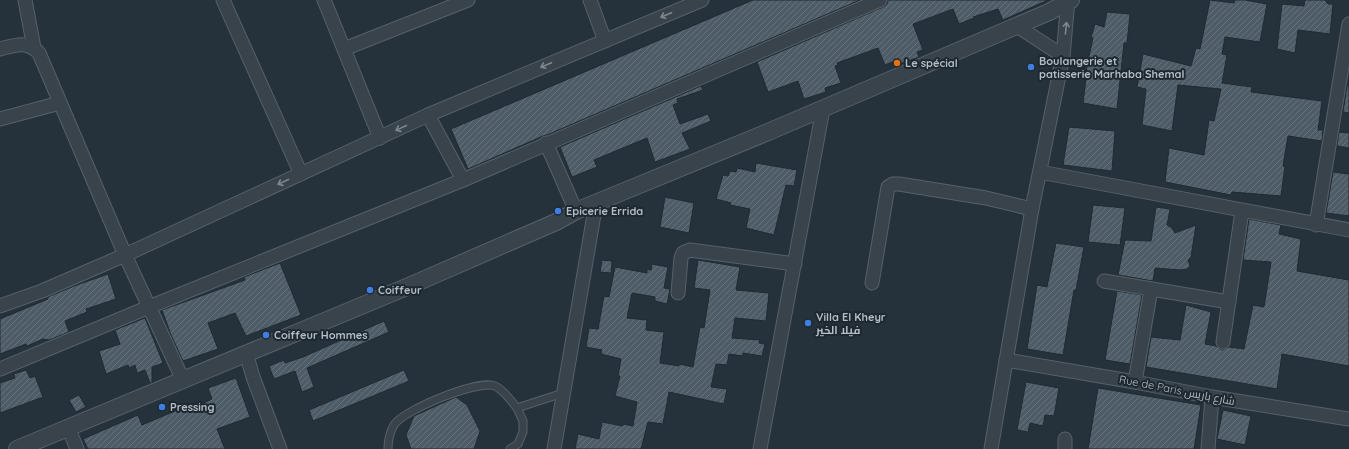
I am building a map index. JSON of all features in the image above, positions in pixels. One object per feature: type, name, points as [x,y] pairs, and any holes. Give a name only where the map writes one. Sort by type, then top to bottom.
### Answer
[{"type":"street","points":[[25,0],[34,48]]},
{"type":"street","points":[[224,0],[301,174]]},
{"type":"street","points":[[324,0],[380,138]]},
{"type":"street","points":[[344,49],[468,0]]},
{"type":"street","points":[[590,0],[605,40]]},
{"type":"street","points":[[0,306],[42,291],[126,255],[428,115],[688,3],[702,0]]},
{"type":"street","points":[[0,370],[149,307],[463,180],[880,0]]},
{"type":"street","points":[[17,449],[409,286],[596,203],[823,109],[1017,26],[1049,12],[1070,0]]},
{"type":"street","points":[[991,449],[1032,209],[1063,56],[1070,0]]},
{"type":"street","points":[[1316,225],[1349,24]]},
{"type":"street","points":[[1017,26],[1063,56]]},
{"type":"street","points":[[0,49],[19,44],[34,48],[39,53],[126,255],[183,380]]},
{"type":"street","points":[[0,119],[60,103]]},
{"type":"street","points":[[760,449],[823,109]]},
{"type":"street","points":[[428,115],[463,180]]},
{"type":"street","points":[[546,143],[576,212]]},
{"type":"street","points":[[1040,172],[1349,230]]},
{"type":"street","points":[[872,283],[888,187],[893,184],[986,198],[1032,209]]},
{"type":"street","points":[[554,449],[596,203]]},
{"type":"street","points":[[1223,342],[1242,211]]},
{"type":"street","points":[[678,293],[681,258],[683,253],[690,250],[795,264]]},
{"type":"street","points":[[1104,281],[1229,302]]},
{"type":"street","points":[[1135,382],[1151,289]]},
{"type":"street","points":[[246,353],[276,448]]},
{"type":"street","name":"Rue de Paris شارع باريس","points":[[1006,360],[1212,397],[1349,419]]},
{"type":"street","points":[[1208,449],[1212,397]]},
{"type":"street","points":[[68,427],[77,449]]},
{"type":"lane","points":[[388,449],[388,440],[394,424],[408,413],[441,397],[486,385],[494,386],[507,395],[517,408],[523,421],[523,432],[518,444],[510,449]]},
{"type":"lane","points":[[517,408],[563,393]]},
{"type":"building","points":[[753,0],[860,0],[468,169],[451,129]]},
{"type":"building","points":[[888,0],[1048,0],[1003,20],[998,9],[973,17],[974,18],[959,24],[953,9],[913,24],[923,50],[917,52],[919,57],[900,64],[898,60],[885,65],[878,48],[837,63],[838,65],[835,66],[841,83],[825,88],[826,92],[804,99],[798,81],[768,92],[757,62],[883,7],[887,4]]},
{"type":"building","points":[[1210,0],[1234,3],[1235,0],[1245,0],[1267,4],[1260,42],[1225,37],[1222,54],[1227,55],[1222,83],[1252,87],[1251,92],[1322,101],[1318,130],[1323,130],[1322,141],[1288,136],[1283,166],[1285,166],[1281,196],[1232,192],[1231,195],[1165,182],[1169,148],[1204,155],[1209,120],[1214,121],[1221,89],[1178,85],[1172,131],[1142,125],[1146,89],[1137,87],[1143,54],[1191,66],[1196,48],[1200,49]]},
{"type":"building","points":[[1305,0],[1325,0],[1328,4],[1333,4],[1330,34],[1298,30],[1295,53],[1277,49],[1282,4],[1304,6]]},
{"type":"building","points":[[1107,12],[1130,14],[1127,43],[1124,43],[1117,109],[1083,103],[1086,70],[1093,38],[1091,38],[1095,24],[1104,27]]},
{"type":"building","points":[[701,86],[703,90],[677,99],[678,103],[673,105],[680,124],[708,114],[711,121],[682,133],[690,149],[655,162],[647,138],[594,160],[597,167],[572,177],[560,147]]},
{"type":"building","points":[[1347,86],[1349,86],[1349,113],[1343,112]]},
{"type":"building","points":[[1069,127],[1115,131],[1112,171],[1063,165]]},
{"type":"building","points":[[1339,132],[1349,133],[1349,148],[1337,146]]},
{"type":"building","points":[[756,163],[797,170],[794,186],[786,185],[774,235],[746,228],[750,209],[730,205],[731,203],[716,199],[723,175],[728,176],[730,171],[736,172],[737,168],[755,172]]},
{"type":"building","points":[[1333,172],[1349,174],[1349,216],[1326,213]]},
{"type":"building","points":[[665,197],[694,203],[689,233],[660,227]]},
{"type":"building","points":[[1093,205],[1125,208],[1120,245],[1088,242]]},
{"type":"building","points":[[1156,207],[1170,209],[1167,225],[1172,228],[1175,233],[1196,225],[1191,257],[1188,260],[1190,266],[1187,269],[1180,270],[1155,268],[1153,281],[1118,275],[1125,240],[1151,241]]},
{"type":"building","points":[[1249,219],[1281,225],[1279,234],[1301,239],[1297,271],[1349,280],[1349,366],[1282,354],[1277,389],[1146,367],[1151,337],[1180,340],[1186,305],[1211,312],[1205,344],[1216,346],[1222,350],[1229,347],[1244,349],[1253,305],[1264,307],[1271,262],[1243,260]]},
{"type":"building","points":[[1056,243],[1084,247],[1076,290],[1074,290],[1063,355],[1027,349],[1037,285],[1047,287]]},
{"type":"building","points":[[602,260],[612,261],[611,273],[600,272]]},
{"type":"building","points":[[698,260],[740,267],[736,290],[769,293],[766,321],[735,318],[732,338],[760,340],[759,343],[765,344],[762,356],[743,353],[743,356],[729,354],[727,365],[716,364],[711,387],[727,389],[724,404],[669,392],[663,424],[648,422],[641,449],[575,449],[578,434],[599,439],[602,422],[623,426],[623,424],[633,426],[637,402],[615,396],[620,376],[618,376],[621,359],[601,354],[602,350],[586,347],[589,328],[598,329],[604,296],[609,297],[615,267],[647,273],[647,269],[651,270],[652,264],[668,267],[664,288],[670,289],[667,304],[655,301],[655,297],[632,293],[627,318],[647,320],[646,330],[664,332],[660,363],[679,366],[679,364],[693,367],[700,327],[704,328],[710,290],[694,288]]},
{"type":"building","points":[[280,263],[301,315],[246,336],[235,313],[208,323],[218,349],[183,361],[162,310],[245,280],[244,277]]},
{"type":"building","points":[[108,274],[116,299],[86,309],[87,312],[65,321],[69,332],[49,340],[43,339],[27,346],[26,344],[0,354],[0,319],[48,299],[48,297],[74,286]]},
{"type":"building","points":[[1117,291],[1142,295],[1130,364],[1105,360]]},
{"type":"building","points":[[145,318],[163,363],[152,367],[152,383],[150,383],[145,370],[137,373],[135,365],[129,368],[128,365],[106,374],[99,351],[120,344],[115,330]]},
{"type":"building","points":[[384,321],[389,332],[307,368],[314,387],[302,392],[295,371],[274,379],[269,366],[284,360],[285,363],[303,357]]},
{"type":"building","points":[[26,370],[30,378],[35,376],[43,397],[0,413],[0,383],[15,378],[14,374]]},
{"type":"building","points":[[404,370],[409,381],[313,421],[309,410]]},
{"type":"building","points":[[236,378],[250,417],[217,429],[225,449],[88,449],[83,439],[138,415],[142,425],[182,408],[184,412],[212,399],[208,388]]},
{"type":"building","points":[[1026,382],[1059,388],[1054,416],[1045,415],[1043,426],[1030,423],[1028,432],[1017,430]]},
{"type":"building","points":[[1098,388],[1201,405],[1194,449],[1088,449]]},
{"type":"building","points":[[79,395],[86,407],[76,412],[69,400]]},
{"type":"building","points":[[456,397],[467,405],[480,431],[474,449],[411,449],[406,435],[414,416]]},
{"type":"building","points":[[1223,410],[1251,416],[1245,445],[1217,439]]},
{"type":"place","name":"Le spécial","points":[[897,63]]},
{"type":"place","name":"Boulangerie et patisserie Marhaba Shemal","points":[[1031,67]]},
{"type":"place","name":"Epicerie Errida","points":[[558,211]]},
{"type":"place","name":"Coiffeur","points":[[370,290]]},
{"type":"place","name":"Villa El Kheyr فيلا الخير","points":[[808,323]]},
{"type":"place","name":"Coiffeur Hommes","points":[[266,335]]},
{"type":"place","name":"Pressing","points":[[162,407]]}]
